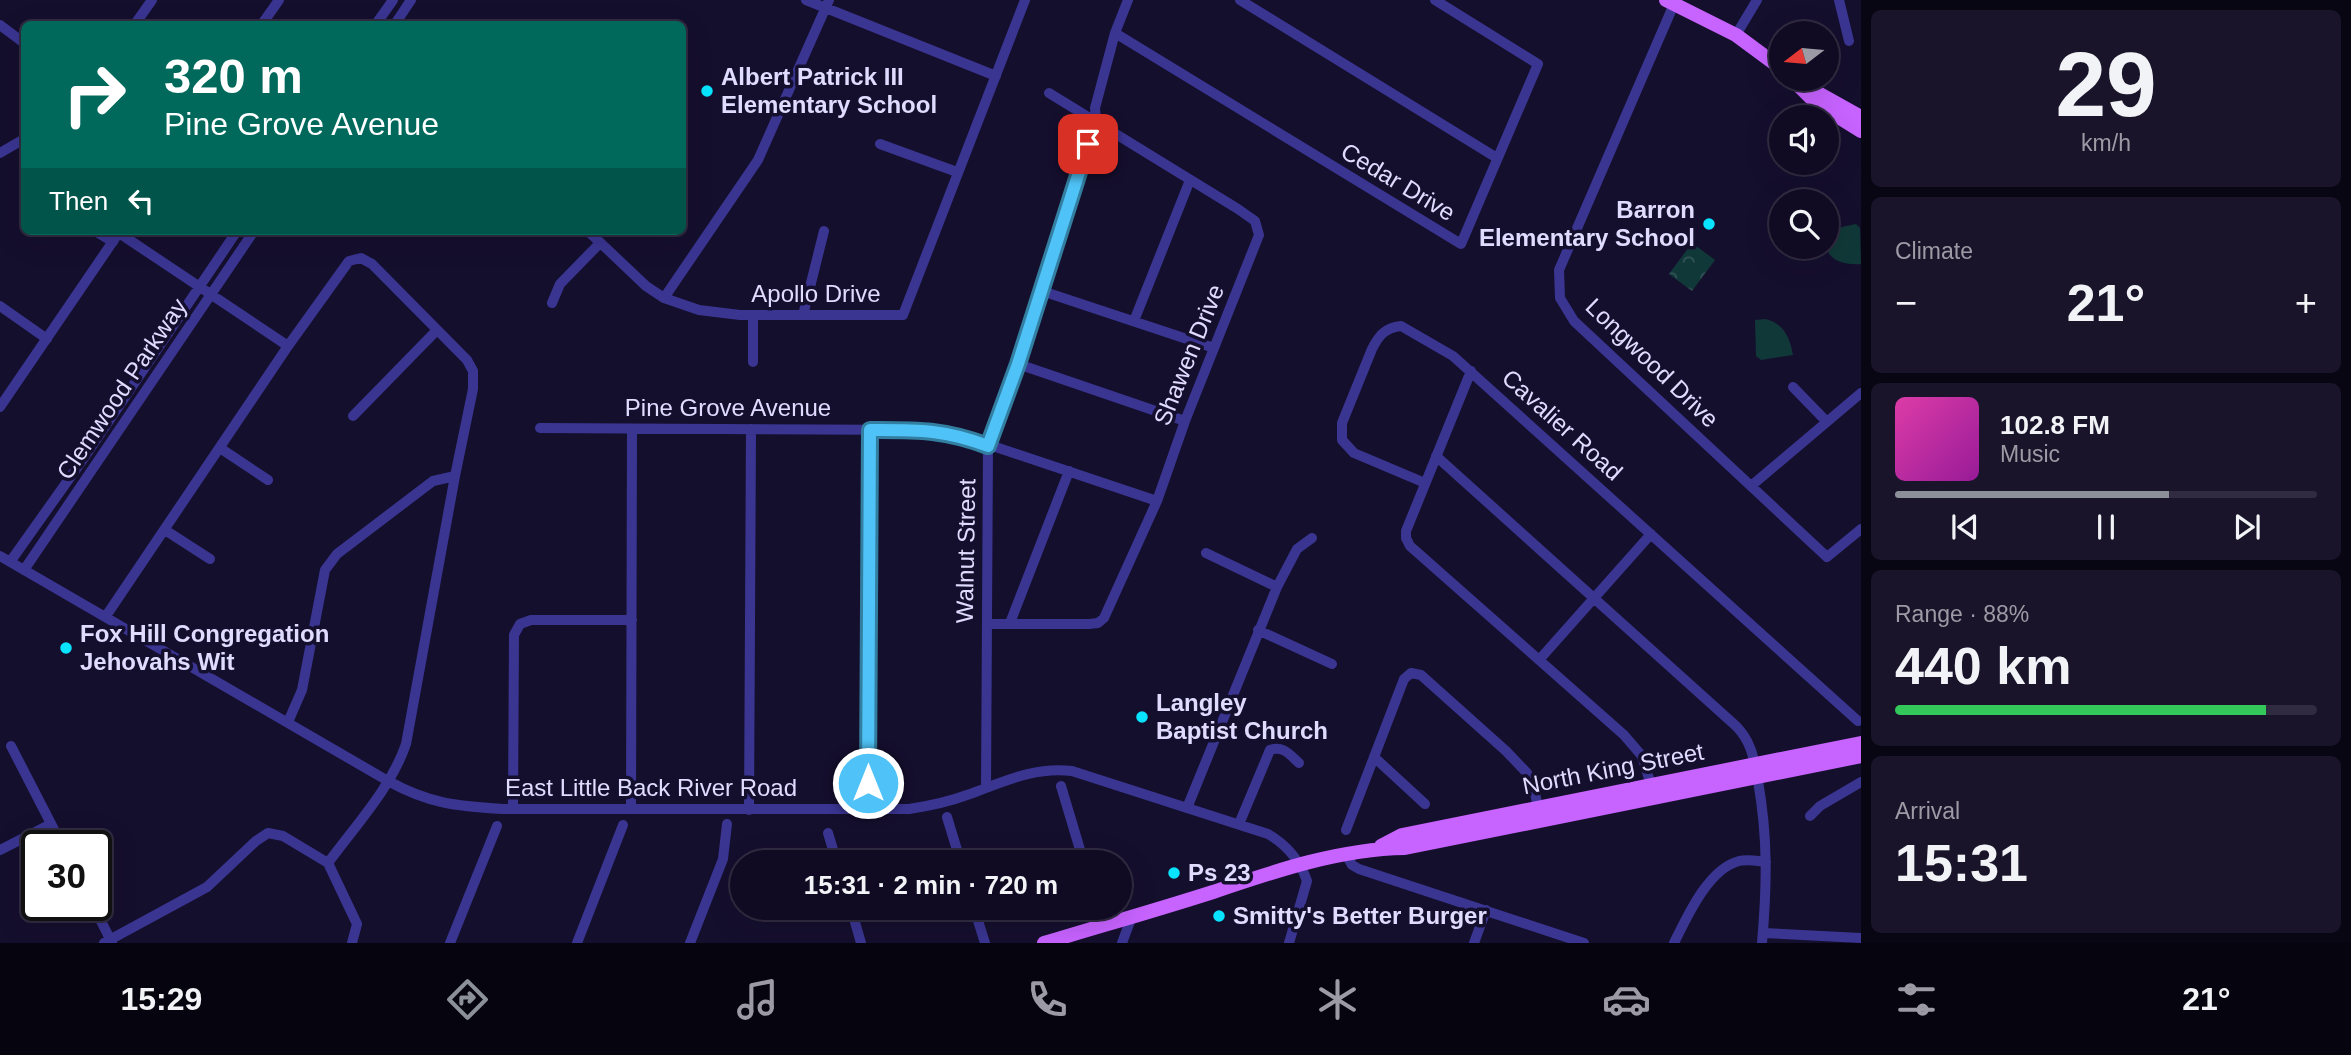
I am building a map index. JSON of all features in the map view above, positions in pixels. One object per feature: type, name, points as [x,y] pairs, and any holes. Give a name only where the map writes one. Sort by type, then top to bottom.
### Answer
[{"type":"main road","points":[[1670,2],[1736,34],[1769,59]]},
{"type":"main road","points":[[1804,91],[1816,103],[1861,131]]},
{"type":"main road","points":[[1814,91],[1861,117]]},
{"type":"main road","name":"North King Street","points":[[1540,814],[1755,770],[1861,743]]},
{"type":"main road","name":"North King Street","points":[[1132,916],[1300,865],[1376,849],[1405,848],[1651,785],[1861,756]]},
{"type":"main road","name":"North King Street","points":[[1044,943],[1119,920]]},
{"type":"street","points":[[137,21],[152,0]]},
{"type":"street","points":[[264,21],[279,0]]},
{"type":"street","points":[[393,0],[383,5],[393,21]]},
{"type":"street","points":[[397,21],[411,0]]},
{"type":"street","points":[[806,0],[827,4],[996,76]]},
{"type":"street","name":"Apollo Drive","points":[[591,235],[628,271],[664,298],[699,310],[753,315],[903,315],[1025,0]]},
{"type":"street","name":"Walnut Street","points":[[986,788],[988,446],[1018,364],[1096,120],[1095,108],[1115,33],[1128,0]]},
{"type":"street","points":[[1240,0],[1497,158]]},
{"type":"street","name":"Cedar Drive","points":[[1115,33],[1461,244],[1538,64],[1435,0]]},
{"type":"street","points":[[1736,34],[1756,0]]},
{"type":"street","points":[[1839,0],[1849,41]]},
{"type":"street","name":"Longwood Drive","points":[[1670,2],[1559,270],[1560,298],[1574,321],[1827,557],[1861,528]]},
{"type":"street","points":[[664,298],[758,160],[827,4]]},
{"type":"street","points":[[0,25],[21,41]]},
{"type":"street","name":"Shawen Drive","points":[[987,624],[1089,624],[1098,623],[1104,618],[1157,501],[1185,421],[1259,234],[1255,221],[1238,209],[1049,93]]},
{"type":"street","points":[[0,153],[21,141]]},
{"type":"street","points":[[880,144],[957,172]]},
{"type":"street","points":[[1134,321],[1190,180]]},
{"type":"street","points":[[803,315],[824,231]]},
{"type":"street","points":[[0,407],[117,235],[198,285],[288,346]]},
{"type":"street","name":"Clemwood Parkway","points":[[5,559],[86,455],[234,235]]},
{"type":"street","name":"Clemwood Parkway","points":[[24,570],[251,235]]},
{"type":"street","points":[[552,303],[560,284],[600,243]]},
{"type":"street","points":[[5,559],[106,616],[343,267],[356,258],[372,264],[467,360],[474,380],[406,744],[388,781],[328,863]]},
{"type":"street","points":[[1042,291],[1214,348]]},
{"type":"street","points":[[0,306],[47,339]]},
{"type":"street","points":[[753,315],[753,362]]},
{"type":"street","name":"Cavalier Road","points":[[1425,483],[1354,453],[1342,440],[1342,423],[1377,338],[1385,331],[1401,326],[1453,356],[1471,371],[1858,721]]},
{"type":"street","points":[[353,416],[437,330]]},
{"type":"street","points":[[1018,364],[1185,421]]},
{"type":"street","points":[[1471,371],[1406,531],[1406,538],[1410,546],[1624,735],[1642,756],[1651,785]]},
{"type":"street","points":[[1793,387],[1826,421]]},
{"type":"street","points":[[1751,486],[1861,393]]},
{"type":"street","name":"Pine Grove Avenue","points":[[540,428],[929,430],[948,433],[1157,501]]},
{"type":"street","points":[[631,808],[632,429]]},
{"type":"street","points":[[749,810],[751,429]]},
{"type":"street","points":[[867,810],[870,430]]},
{"type":"street","points":[[220,448],[268,480]]},
{"type":"street","points":[[1436,456],[1742,732],[1749,742],[1766,829],[1763,938],[1861,938]]},
{"type":"street","points":[[1010,623],[1069,471]]},
{"type":"street","points":[[288,722],[302,690],[325,570],[337,554],[433,481],[455,476]]},
{"type":"street","points":[[165,530],[209,559]]},
{"type":"street","points":[[1539,660],[1651,534]]},
{"type":"street","points":[[1187,808],[1277,587],[1297,549],[1312,538]]},
{"type":"street","points":[[1206,553],[1277,587]]},
{"type":"street","name":"East Little Back River Road","points":[[106,616],[409,793],[445,804],[513,808],[867,810],[926,806],[1032,772],[1064,770],[1101,779],[1275,838],[1300,865]]},
{"type":"street","points":[[513,808],[514,635],[520,624],[531,621],[632,620]]},
{"type":"street","points":[[1258,630],[1332,664]]},
{"type":"street","points":[[1346,830],[1404,679],[1411,673],[1416,673],[1521,766],[1530,778],[1540,814]]},
{"type":"street","points":[[10,746],[54,830]]},
{"type":"street","points":[[1239,824],[1267,753],[1275,748],[1285,750],[1299,763]]},
{"type":"street","points":[[1374,757],[1425,804]]},
{"type":"street","points":[[1810,816],[1820,806],[1861,782]]},
{"type":"street","points":[[1061,786],[1080,850]]},
{"type":"street","points":[[947,817],[957,850]]},
{"type":"street","points":[[0,850],[51,824]]},
{"type":"street","points":[[690,943],[723,859],[727,824]]},
{"type":"street","points":[[577,943],[623,825]]},
{"type":"street","points":[[450,943],[497,826]]},
{"type":"street","points":[[828,832],[833,850]]},
{"type":"street","points":[[100,921],[109,942],[207,887],[268,833],[283,836],[328,863],[357,924],[352,943]]},
{"type":"street","points":[[1346,854],[1352,866],[1359,869],[1584,943]]},
{"type":"street","points":[[1674,943],[1699,896],[1724,870],[1737,861],[1766,862]]},
{"type":"street","points":[[1289,943],[1306,888],[1306,877],[1300,865]]},
{"type":"street","points":[[1474,943],[1486,910]]},
{"type":"street","points":[[854,920],[861,943]]},
{"type":"street","points":[[978,920],[985,943]]},
{"type":"street","points":[[1101,920],[1102,925]]},
{"type":"street","points":[[1122,943],[1131,920]]},
{"type":"green space","points":[[1856,224],[1860,228],[1861,264],[1834,259],[1839,259],[1839,228]]},
{"type":"green space","points":[[1692,243],[1715,260],[1692,291],[1669,274]]},
{"type":"green space","points":[[1766,319],[1777,324],[1785,333],[1793,355],[1761,360],[1756,356],[1755,320]]},
{"type":"place","name":"Albert Patrick III Elementary School","points":[[707,91]]},
{"type":"place","name":"Barron Elementary School","points":[[1709,224]]},
{"type":"place","name":"Fox Hill Congregation Jehovahs Wit","points":[[66,648]]},
{"type":"place","name":"Langley Baptist Church","points":[[1142,717]]},
{"type":"place","name":"Ps 23","points":[[1174,873]]},
{"type":"place","name":"Smitty's Better Burger","points":[[1219,916]]},
{"type":"route","points":[[868,783],[870,430],[929,430],[988,446],[1018,364],[1088,144]]}]
